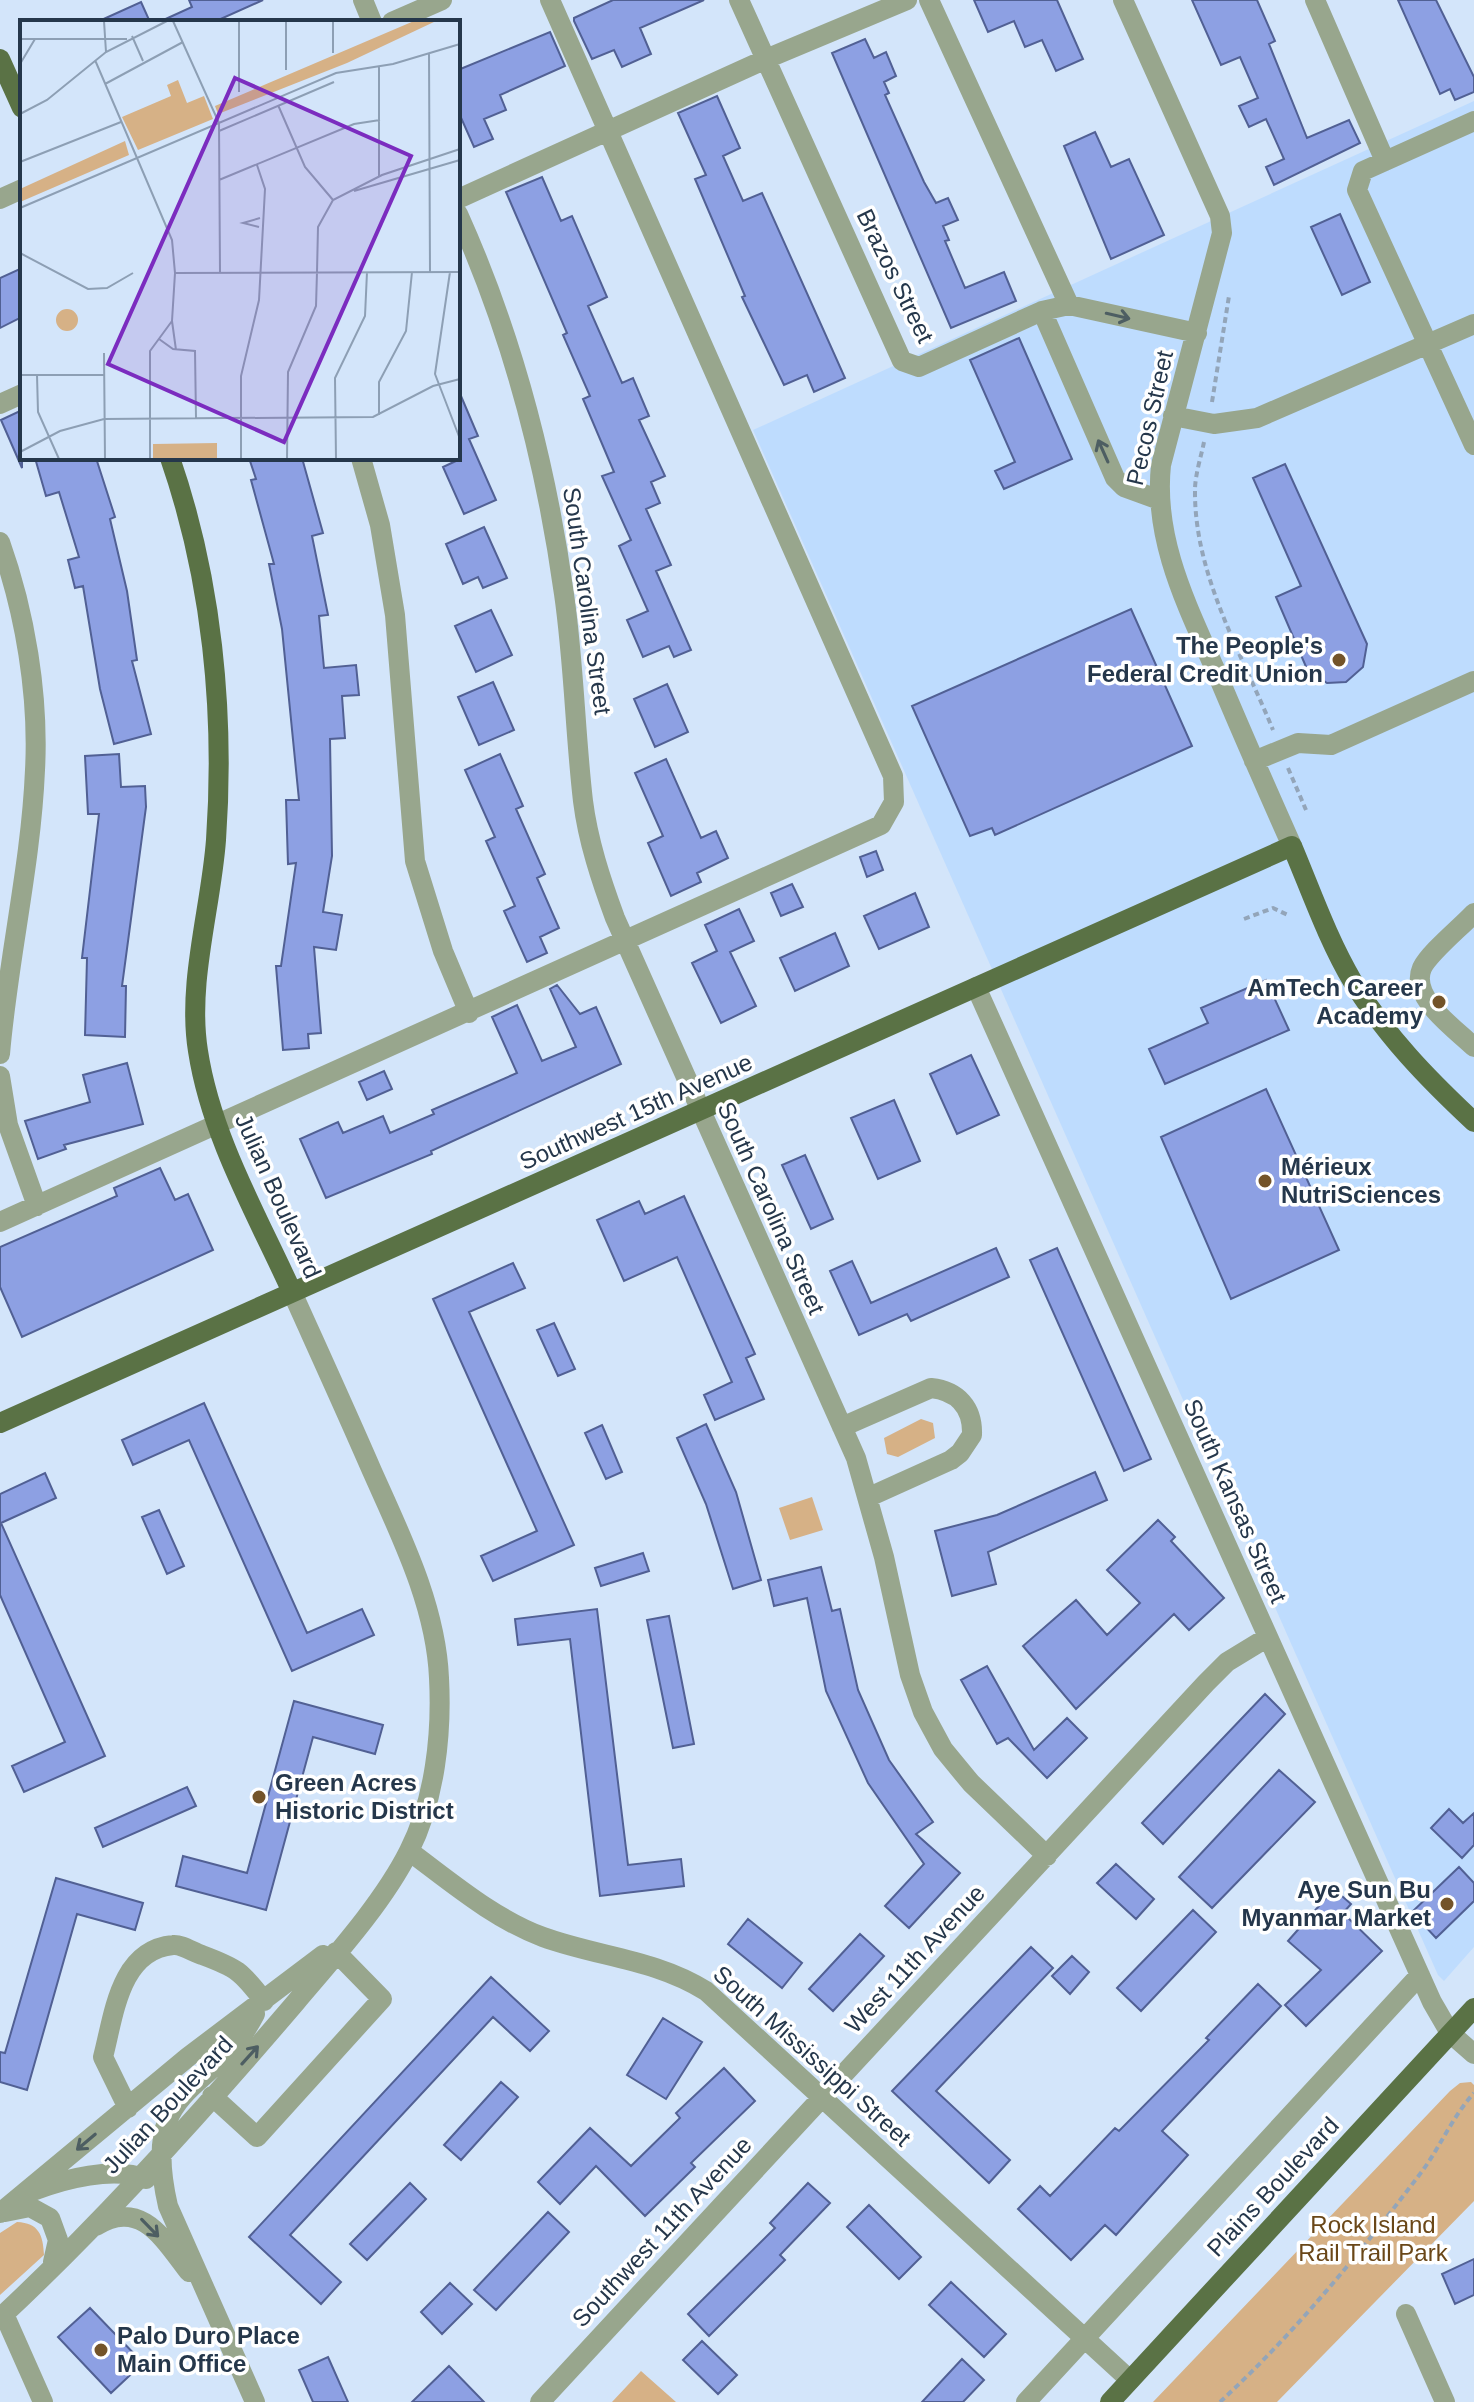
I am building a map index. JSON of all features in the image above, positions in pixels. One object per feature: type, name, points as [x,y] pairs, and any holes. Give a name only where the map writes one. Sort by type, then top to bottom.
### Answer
[{"type":"main road","points":[[0,59],[20,104]]},
{"type":"main road","name":"Julian Boulevard","points":[[171,460],[184,500],[204,590],[216,684],[216,838],[197,1008],[197,1049],[217,1125],[292,1292]]},
{"type":"main road","name":"Southwest 15th Avenue","points":[[0,1423],[1292,846]]},
{"type":"main road","name":"Pecos Street","points":[[1292,846],[1351,979],[1370,1009],[1414,1064],[1474,1122]]},
{"type":"main road","name":"Plains Boulevard","points":[[1110,2402],[1474,2008]]},
{"type":"street","points":[[363,0],[371,20]]},
{"type":"street","points":[[397,20],[442,0]]},
{"type":"street","points":[[0,1222],[881,825],[894,802],[893,776],[550,0]]},
{"type":"street","name":"Brazos Street","points":[[739,0],[902,361],[919,367],[1042,311],[1069,305]]},
{"type":"street","points":[[460,198],[766,59],[907,0]]},
{"type":"street","points":[[929,0],[1069,305],[1197,333]]},
{"type":"street","name":"Pecos Street","points":[[1123,0],[1220,216],[1222,233],[1161,465],[1157,499],[1177,580],[1292,846]]},
{"type":"street","points":[[1315,0],[1385,161]]},
{"type":"street","points":[[1474,121],[1363,171],[1357,190],[1474,445]]},
{"type":"street","points":[[0,199],[20,190]]},
{"type":"street","name":"South Carolina Street","points":[[460,219],[503,332],[543,475],[564,594],[583,802],[596,864],[625,941],[842,1427],[869,1497],[910,1675],[923,1712],[943,1749],[971,1783],[1047,1856]]},
{"type":"street","points":[[1042,311],[1115,478],[1124,487],[1157,499]]},
{"type":"street","points":[[1173,416],[1208,423],[1257,418],[1474,324]]},
{"type":"street","points":[[0,404],[20,395]]},
{"type":"street","points":[[362,460],[380,525],[395,615],[415,861],[443,951],[469,1013]]},
{"type":"street","points":[[0,542],[30,663],[36,768],[24,889],[6,981],[0,1054]]},
{"type":"street","points":[[1254,761],[1298,743],[1331,745],[1474,681]]},
{"type":"street","points":[[1474,913],[1422,968],[1421,986],[1428,1002],[1474,1047]]},
{"type":"street","name":"South Kansas Street","points":[[976,987],[1420,1975],[1450,2033]]},
{"type":"street","points":[[0,1076],[8,1125],[37,1206]]},
{"type":"street","name":"Julian Boulevard","points":[[2,2316],[163,2151],[336,1952],[409,1851],[429,1791],[438,1731],[439,1677],[429,1614],[403,1540],[292,1292]]},
{"type":"street","points":[[842,1427],[931,1388],[947,1390],[968,1410],[972,1435],[960,1453],[869,1497]]},
{"type":"street","points":[[1047,1856],[1227,1662],[1268,1637]]},
{"type":"street","name":"South Mississippi Street","points":[[409,1851],[481,1904],[542,1937],[683,1977],[706,1991],[1130,2380]]},
{"type":"street","name":"West 11th Avenue","points":[[822,2097],[1047,1856]]},
{"type":"street","name":"Julian Boulevard","points":[[0,2214],[128,2108],[336,1944],[363,1917]]},
{"type":"street","points":[[128,2108],[103,2057],[121,1987],[132,1967],[146,1954],[175,1944],[239,1969],[262,2002],[236,2041],[180,2096],[169,2113],[162,2180],[168,2206]]},
{"type":"street","points":[[212,2096],[257,2137],[382,1999],[336,1952]]},
{"type":"street","points":[[1026,2402],[1420,1975]]},
{"type":"street","points":[[1450,2033],[1474,2054]]},
{"type":"street","name":"Southwest 11th Avenue","points":[[540,2402],[822,2097]]},
{"type":"street","points":[[18,2199],[42,2187],[80,2178],[139,2176],[157,2187],[255,2402]]},
{"type":"street","points":[[0,2214],[21,2206],[42,2211],[50,2218],[58,2240],[51,2266]]},
{"type":"street","points":[[82,2234],[110,2217],[125,2214],[140,2218],[176,2255],[212,2307]]},
{"type":"street","points":[[1406,2314],[1445,2402]]},
{"type":"street","points":[[2,2316],[43,2402]]},
{"type":"path","points":[[1230,294],[1195,489],[1200,543],[1218,603],[1306,810]]},
{"type":"path","points":[[1244,919],[1273,908],[1290,916]]},
{"type":"path","points":[[1220,2402],[1278,2349],[1344,2269],[1425,2167],[1474,2093]]},
{"type":"shaded area","points":[[1474,101],[1474,1947],[1444,1981],[1438,1975],[753,430]]},
{"type":"green space","points":[[921,1419],[933,1423],[935,1438],[898,1457],[887,1454],[884,1438]]},
{"type":"green space","points":[[812,1497],[823,1530],[790,1540],[779,1508]]},
{"type":"green space","name":"Rock Island Rail Trail Park","points":[[1471,2082],[1474,2085],[1474,2201],[1277,2402],[1153,2402],[1450,2091],[1460,2083]]},
{"type":"green space","points":[[17,2222],[38,2231],[44,2255],[0,2295],[0,2233]]},
{"type":"green space","points":[[641,2371],[676,2402],[612,2402]]},
{"type":"building","points":[[189,0],[263,0],[218,20],[163,20],[192,7]]},
{"type":"building","points":[[613,0],[704,0],[640,28],[651,54],[622,67],[614,50],[592,59],[574,21],[574,18]]},
{"type":"building","points":[[974,0],[1057,0],[1083,59],[1056,71],[1042,40],[1025,47],[1014,21],[988,32]]},
{"type":"building","points":[[1192,0],[1257,0],[1275,41],[1269,44],[1307,138],[1349,120],[1360,143],[1274,185],[1266,167],[1284,159],[1266,119],[1249,127],[1239,106],[1258,98],[1240,57],[1221,65]]},
{"type":"building","points":[[1398,0],[1436,0],[1474,77],[1474,92],[1455,100],[1450,89],[1440,94]]},
{"type":"building","points":[[141,2],[149,20],[101,20]]},
{"type":"building","points":[[550,32],[565,66],[500,95],[506,110],[484,119],[493,139],[474,147],[460,116],[460,69]]},
{"type":"building","points":[[865,39],[874,58],[886,52],[896,76],[884,82],[889,93],[885,95],[924,182],[936,203],[948,198],[958,220],[943,226],[949,240],[945,241],[965,288],[1004,272],[1016,301],[951,328],[832,53]]},
{"type":"building","points":[[717,96],[740,148],[723,156],[743,201],[762,193],[845,378],[814,392],[807,375],[784,385],[742,297],[745,296],[695,179],[706,175],[678,113]]},
{"type":"building","points":[[1095,132],[1111,167],[1129,159],[1164,235],[1111,259],[1064,146]]},
{"type":"building","points":[[542,177],[561,221],[572,216],[607,297],[588,306],[622,383],[633,378],[649,416],[639,420],[665,476],[651,482],[660,503],[646,509],[671,565],[656,571],[691,650],[674,657],[669,646],[643,657],[627,620],[648,611],[619,546],[631,540],[602,476],[614,472],[583,399],[590,396],[563,335],[567,333],[506,192]]},
{"type":"building","points":[[1340,214],[1370,282],[1342,295],[1311,227]]},
{"type":"building","points":[[20,269],[20,318],[0,328],[0,278]]},
{"type":"building","points":[[1019,338],[1072,459],[1004,489],[995,471],[1015,462],[970,360]]},
{"type":"building","points":[[460,394],[478,436],[469,439],[496,500],[464,514],[443,467],[460,460]]},
{"type":"building","points":[[20,411],[22,468],[1,420]]},
{"type":"building","points":[[36,460],[97,460],[115,517],[110,519],[127,591],[137,660],[132,661],[151,734],[114,744],[100,689],[83,586],[75,588],[68,560],[79,557],[59,492],[46,496]]},
{"type":"building","points":[[250,460],[303,460],[323,533],[312,536],[328,615],[319,616],[324,668],[356,665],[359,695],[342,696],[345,738],[330,739],[332,856],[323,912],[342,915],[336,950],[314,947],[321,1033],[308,1034],[309,1048],[283,1050],[276,966],[281,966],[296,863],[288,864],[286,800],[299,800],[282,629],[269,564],[274,564],[251,480],[256,479]]},
{"type":"building","points":[[1285,464],[1367,644],[1363,667],[1346,682],[1327,683],[1307,669],[1276,597],[1301,586],[1253,478]]},
{"type":"building","points":[[484,527],[507,578],[483,588],[478,577],[463,584],[446,544]]},
{"type":"building","points":[[1131,609],[1192,746],[995,835],[992,828],[970,836],[912,706]]},
{"type":"building","points":[[491,610],[512,655],[476,672],[455,626]]},
{"type":"building","points":[[493,682],[514,730],[479,745],[458,697]]},
{"type":"building","points":[[667,684],[688,732],[655,747],[634,699]]},
{"type":"building","points":[[119,754],[121,787],[145,786],[146,807],[122,986],[126,986],[125,1037],[85,1035],[87,958],[82,958],[99,814],[88,814],[85,756]]},
{"type":"building","points":[[500,754],[523,806],[516,809],[545,874],[537,878],[559,928],[540,937],[547,953],[527,962],[504,911],[515,906],[486,841],[495,837],[465,770]]},
{"type":"building","points":[[666,759],[701,838],[716,831],[728,858],[697,873],[701,882],[671,896],[648,843],[663,836],[635,773]]},
{"type":"building","points":[[876,851],[883,870],[867,877],[860,857]]},
{"type":"building","points":[[792,884],[803,907],[781,916],[771,893]]},
{"type":"building","points":[[915,893],[929,927],[879,949],[864,916]]},
{"type":"building","points":[[739,909],[754,941],[730,952],[756,1006],[721,1023],[692,963],[717,951],[705,925]]},
{"type":"building","points":[[835,933],[849,966],[795,991],[780,958]]},
{"type":"building","points":[[1266,980],[1289,1030],[1165,1084],[1149,1049],[1208,1023],[1201,1008]]},
{"type":"building","points":[[557,985],[580,1014],[596,1007],[621,1064],[431,1151],[432,1154],[326,1198],[300,1139],[338,1122],[343,1133],[383,1116],[390,1133],[434,1114],[432,1110],[517,1073],[492,1017],[517,1005],[542,1061],[576,1047],[550,989]]},
{"type":"building","points":[[971,1055],[999,1115],[957,1134],[930,1074]]},
{"type":"building","points":[[127,1063],[143,1124],[64,1145],[66,1149],[38,1159],[25,1121],[90,1102],[83,1075]]},
{"type":"building","points":[[384,1071],[392,1089],[367,1100],[359,1082]]},
{"type":"building","points":[[1266,1089],[1339,1250],[1231,1299],[1161,1137]]},
{"type":"building","points":[[894,1100],[920,1161],[878,1179],[851,1118]]},
{"type":"building","points":[[805,1155],[833,1219],[811,1229],[782,1165]]},
{"type":"building","points":[[160,1168],[175,1200],[188,1194],[213,1250],[22,1337],[0,1287],[0,1247],[117,1196],[114,1188]]},
{"type":"building","points":[[684,1196],[755,1354],[746,1358],[764,1399],[715,1420],[704,1395],[732,1382],[677,1257],[624,1281],[597,1220],[639,1201],[645,1214]]},
{"type":"building","points":[[996,1248],[1009,1277],[911,1321],[907,1314],[859,1335],[830,1271],[852,1261],[871,1303]]},
{"type":"building","points":[[1057,1248],[1151,1459],[1124,1471],[1030,1260]]},
{"type":"building","points":[[513,1263],[525,1288],[469,1312],[574,1545],[493,1581],[481,1556],[537,1531],[433,1299]]},
{"type":"building","points":[[554,1323],[575,1369],[558,1376],[537,1330]]},
{"type":"building","points":[[204,1403],[307,1633],[362,1609],[374,1635],[292,1671],[189,1440],[133,1465],[122,1440]]},
{"type":"building","points":[[706,1424],[736,1492],[761,1580],[733,1589],[706,1504],[677,1438]]},
{"type":"building","points":[[602,1425],[622,1472],[606,1479],[585,1433]]},
{"type":"building","points":[[1095,1472],[1107,1500],[988,1552],[996,1584],[952,1596],[935,1531],[997,1515]]},
{"type":"building","points":[[45,1473],[56,1498],[1,1523],[105,1756],[24,1792],[12,1766],[65,1742],[0,1595],[0,1494]]},
{"type":"building","points":[[159,1510],[184,1566],[167,1574],[142,1517]]},
{"type":"building","points":[[1158,1520],[1175,1537],[1171,1541],[1224,1598],[1189,1630],[1174,1614],[1076,1709],[1023,1646],[1076,1600],[1107,1635],[1140,1603],[1107,1570]]},
{"type":"building","points":[[643,1553],[649,1571],[601,1586],[595,1568]]},
{"type":"building","points":[[821,1567],[832,1611],[840,1609],[858,1690],[889,1760],[933,1822],[916,1834],[960,1873],[909,1928],[885,1906],[924,1864],[868,1783],[826,1691],[807,1598],[774,1606],[768,1580]]},
{"type":"building","points":[[597,1609],[628,1865],[681,1859],[684,1886],[600,1896],[570,1639],[518,1645],[515,1619]]},
{"type":"building","points":[[669,1616],[694,1744],[673,1748],[647,1620]]},
{"type":"building","points":[[987,1666],[1034,1750],[1067,1718],[1087,1738],[1047,1778],[1008,1738],[997,1744],[961,1680]]},
{"type":"building","points":[[1265,1694],[1285,1714],[1163,1844],[1142,1823]]},
{"type":"building","points":[[294,1701],[383,1725],[375,1754],[313,1737],[266,1910],[176,1886],[183,1856],[247,1873]]},
{"type":"building","points":[[1279,1770],[1315,1802],[1212,1908],[1179,1877]]},
{"type":"building","points":[[187,1787],[196,1806],[103,1847],[95,1828]]},
{"type":"building","points":[[1449,1809],[1463,1823],[1474,1813],[1474,1845],[1462,1858],[1431,1828]]},
{"type":"building","points":[[1116,1864],[1154,1899],[1136,1919],[1097,1883]]},
{"type":"building","points":[[1459,1867],[1474,1883],[1474,1901],[1436,1938],[1412,1912]]},
{"type":"building","points":[[56,1878],[143,1903],[135,1930],[77,1914],[27,2090],[0,2082],[0,2052],[5,2053]]},
{"type":"building","points":[[1334,1889],[1351,1904],[1343,1913],[1382,1951],[1306,2026],[1285,2005],[1321,1970],[1288,1941]]},
{"type":"building","points":[[1193,1910],[1216,1932],[1141,2011],[1117,1988]]},
{"type":"building","points":[[748,1919],[802,1963],[782,1988],[728,1944]]},
{"type":"building","points":[[860,1934],[884,1956],[833,2011],[809,1989]]},
{"type":"building","points":[[1031,1947],[1053,1968],[936,2091],[1010,2160],[989,2183],[892,2091]]},
{"type":"building","points":[[1072,1956],[1089,1972],[1070,1994],[1052,1976]]},
{"type":"building","points":[[491,1977],[549,2031],[530,2051],[493,2017],[290,2235],[341,2282],[321,2304],[249,2237]]},
{"type":"building","points":[[1258,1984],[1281,2006],[1162,2131],[1188,2155],[1116,2235],[1105,2225],[1071,2260],[1018,2209],[1040,2186],[1050,2196],[1115,2128],[1119,2131],[1209,2040],[1206,2038]]},
{"type":"building","points":[[663,2018],[702,2042],[666,2099],[627,2075]]},
{"type":"building","points":[[724,2068],[755,2101],[691,2163],[695,2167],[645,2216],[596,2166],[560,2204],[538,2182],[590,2128],[631,2166],[680,2118],[676,2113]]},
{"type":"building","points":[[501,2082],[518,2097],[461,2160],[444,2145]]},
{"type":"building","points":[[410,2183],[426,2199],[367,2260],[350,2244]]},
{"type":"building","points":[[808,2183],[830,2203],[780,2255],[785,2260],[709,2336],[688,2314],[775,2228],[770,2223]]},
{"type":"building","points":[[869,2205],[921,2257],[899,2279],[847,2227]]},
{"type":"building","points":[[548,2212],[569,2232],[496,2310],[474,2290]]},
{"type":"building","points":[[1474,2259],[1474,2295],[1455,2304],[1442,2274]]},
{"type":"building","points":[[951,2282],[1006,2334],[984,2357],[929,2305]]},
{"type":"building","points":[[450,2283],[472,2304],[442,2334],[421,2312]]},
{"type":"building","name":"Palo Duro Place Main Office","points":[[90,2308],[143,2363],[111,2393],[58,2337]]},
{"type":"building","points":[[702,2341],[737,2375],[718,2394],[683,2360]]},
{"type":"building","points":[[328,2357],[348,2402],[313,2402],[299,2370]]},
{"type":"building","points":[[962,2359],[984,2380],[963,2402],[922,2402]]},
{"type":"building","points":[[449,2366],[484,2402],[412,2402]]},
{"type":"place","name":"The People's Federal Credit Union","points":[[1339,660]]},
{"type":"place","name":"AmTech Career Academy","points":[[1439,1002]]},
{"type":"place","name":"Mérieux NutriSciences","points":[[1265,1181]]},
{"type":"place","name":"Green Acres Historic District","points":[[259,1797]]},
{"type":"place","name":"Aye Sun Bu Myanmar Market","points":[[1447,1904]]},
{"type":"place","name":"Palo Duro Place Main Office","points":[[101,2350]]}]
